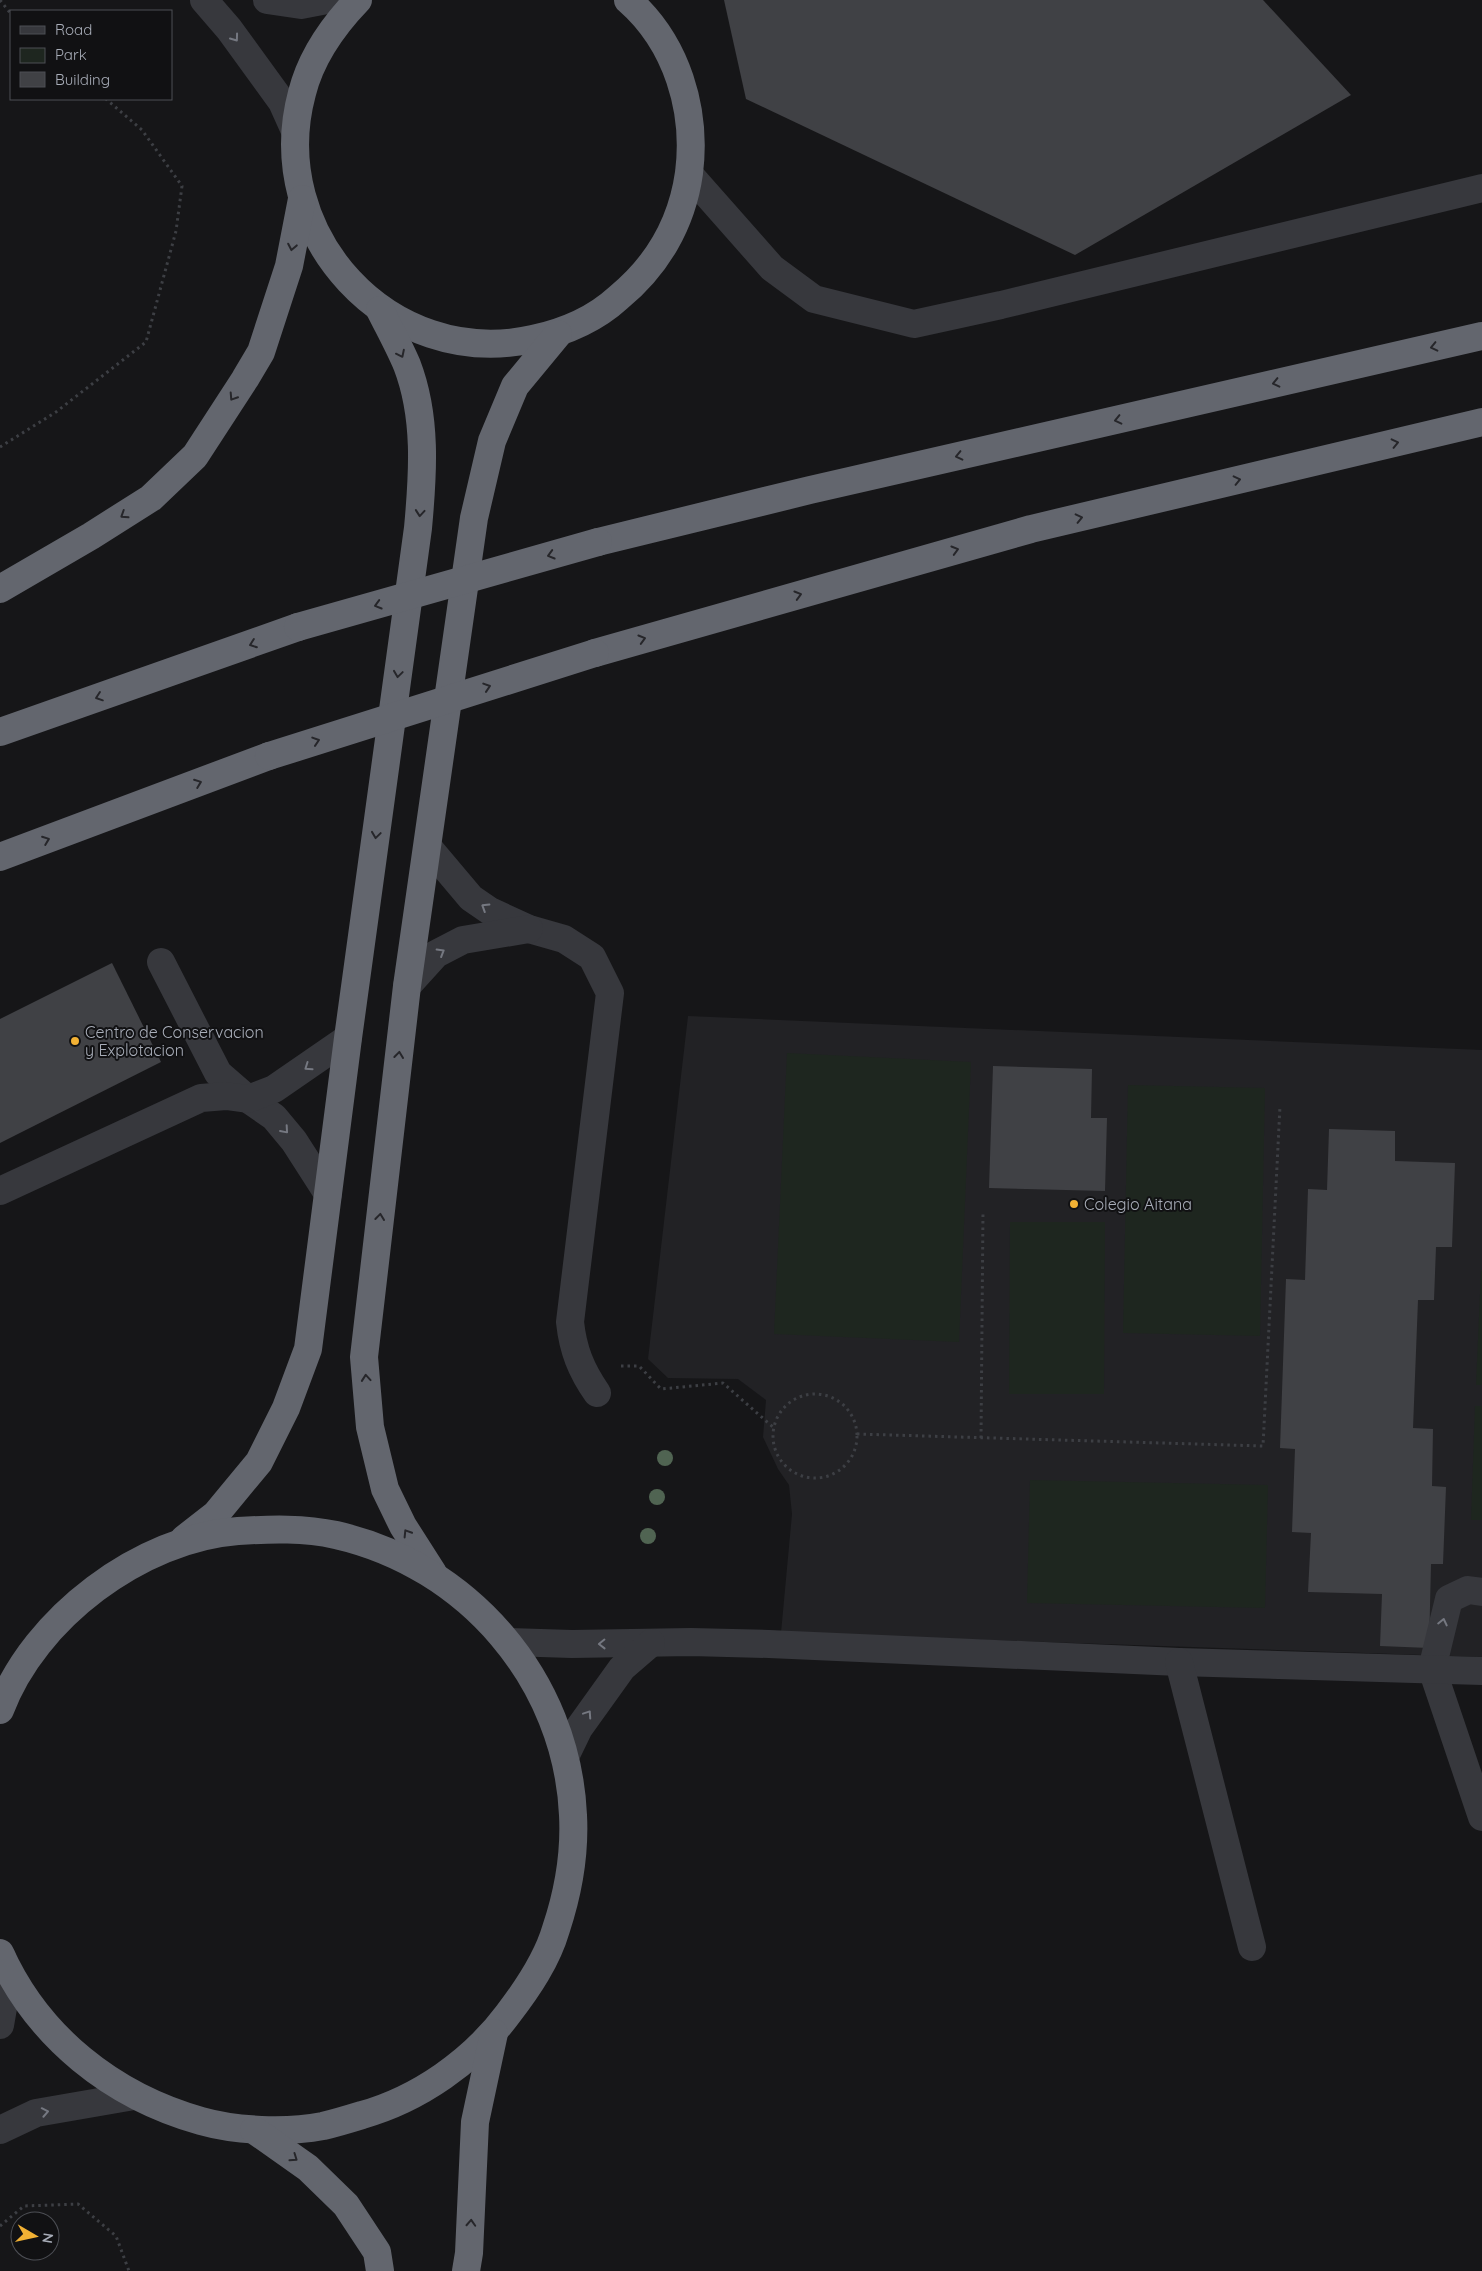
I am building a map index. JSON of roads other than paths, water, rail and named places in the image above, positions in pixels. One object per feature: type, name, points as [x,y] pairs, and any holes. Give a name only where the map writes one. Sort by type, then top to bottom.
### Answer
[{"type":"highway","points":[[358,0],[338,20],[317,54],[302,92],[295,131],[296,166],[302,199],[319,242],[346,280],[380,310],[421,332],[467,343],[512,344],[558,334],[602,313],[639,281],[668,241],[686,196],[692,147],[687,99],[670,53],[642,12],[628,0]]},
{"type":"highway","points":[[0,589],[91,536],[150,498],[195,456],[261,352],[289,266],[302,199]]},
{"type":"highway","points":[[177,1544],[216,1514],[259,1462],[286,1408],[308,1349],[348,1038],[418,528],[424,469],[418,404],[407,366],[380,310]]},
{"type":"highway","points":[[433,1574],[403,1526],[385,1489],[370,1427],[364,1357],[407,986],[474,518],[492,441],[515,386],[558,334]]},
{"type":"highway","points":[[0,732],[298,627],[598,542],[810,490],[1482,336]]},
{"type":"highway","points":[[0,857],[269,756],[595,653],[1031,529],[1482,422]]},
{"type":"highway","points":[[1,1955],[26,2000],[56,2037],[93,2070],[134,2096],[172,2113],[212,2124],[254,2130],[321,2127],[385,2109],[444,2077],[494,2033],[530,1985],[556,1932],[570,1875],[573,1816],[565,1757],[552,1716],[533,1678],[509,1642],[474,1605],[433,1574],[386,1550],[335,1535],[282,1528],[229,1532],[177,1544],[124,1569],[76,1603],[36,1646],[2,1701]]},
{"type":"highway","points":[[466,2271],[469,2253],[475,2122],[494,2033]]},
{"type":"highway","points":[[254,2130],[308,2168],[346,2205],[377,2252],[380,2271]]},
{"type":"street","points":[[204,0],[229,29],[282,102],[295,131]]},
{"type":"street","points":[[267,0],[301,6],[328,0]]},
{"type":"street","points":[[689,174],[772,268],[814,299],[914,324],[1482,188]]},
{"type":"street","points":[[428,847],[471,898],[490,911],[529,929],[564,939],[592,957],[610,993],[570,1322],[572,1344],[579,1364],[597,1393]]},
{"type":"street","points":[[407,986],[436,954],[463,940],[529,929]]},
{"type":"street","points":[[160,962],[218,1073],[248,1099],[274,1117],[294,1141],[328,1194]]},
{"type":"street","points":[[0,1191],[201,1098],[226,1096],[248,1099],[274,1089],[348,1038]]},
{"type":"street","points":[[1482,1592],[1468,1590],[1449,1599],[1432,1669],[1482,1817]]},
{"type":"street","points":[[509,1642],[572,1644],[769,1644],[1179,1662],[1482,1671]]},
{"type":"street","points":[[565,1757],[579,1728],[622,1668],[651,1643]]},
{"type":"street","points":[[1179,1662],[1252,1947]]},
{"type":"street","points":[[0,2026],[4,2002],[1,1955]]},
{"type":"street","points":[[0,2130],[36,2114],[134,2096]]},
{"type":"place","name":"Centro de Conservacion y Explotacion","points":[[75,1041]]},
{"type":"place","name":"Colegio Aitana","points":[[1074,1204]]}]
